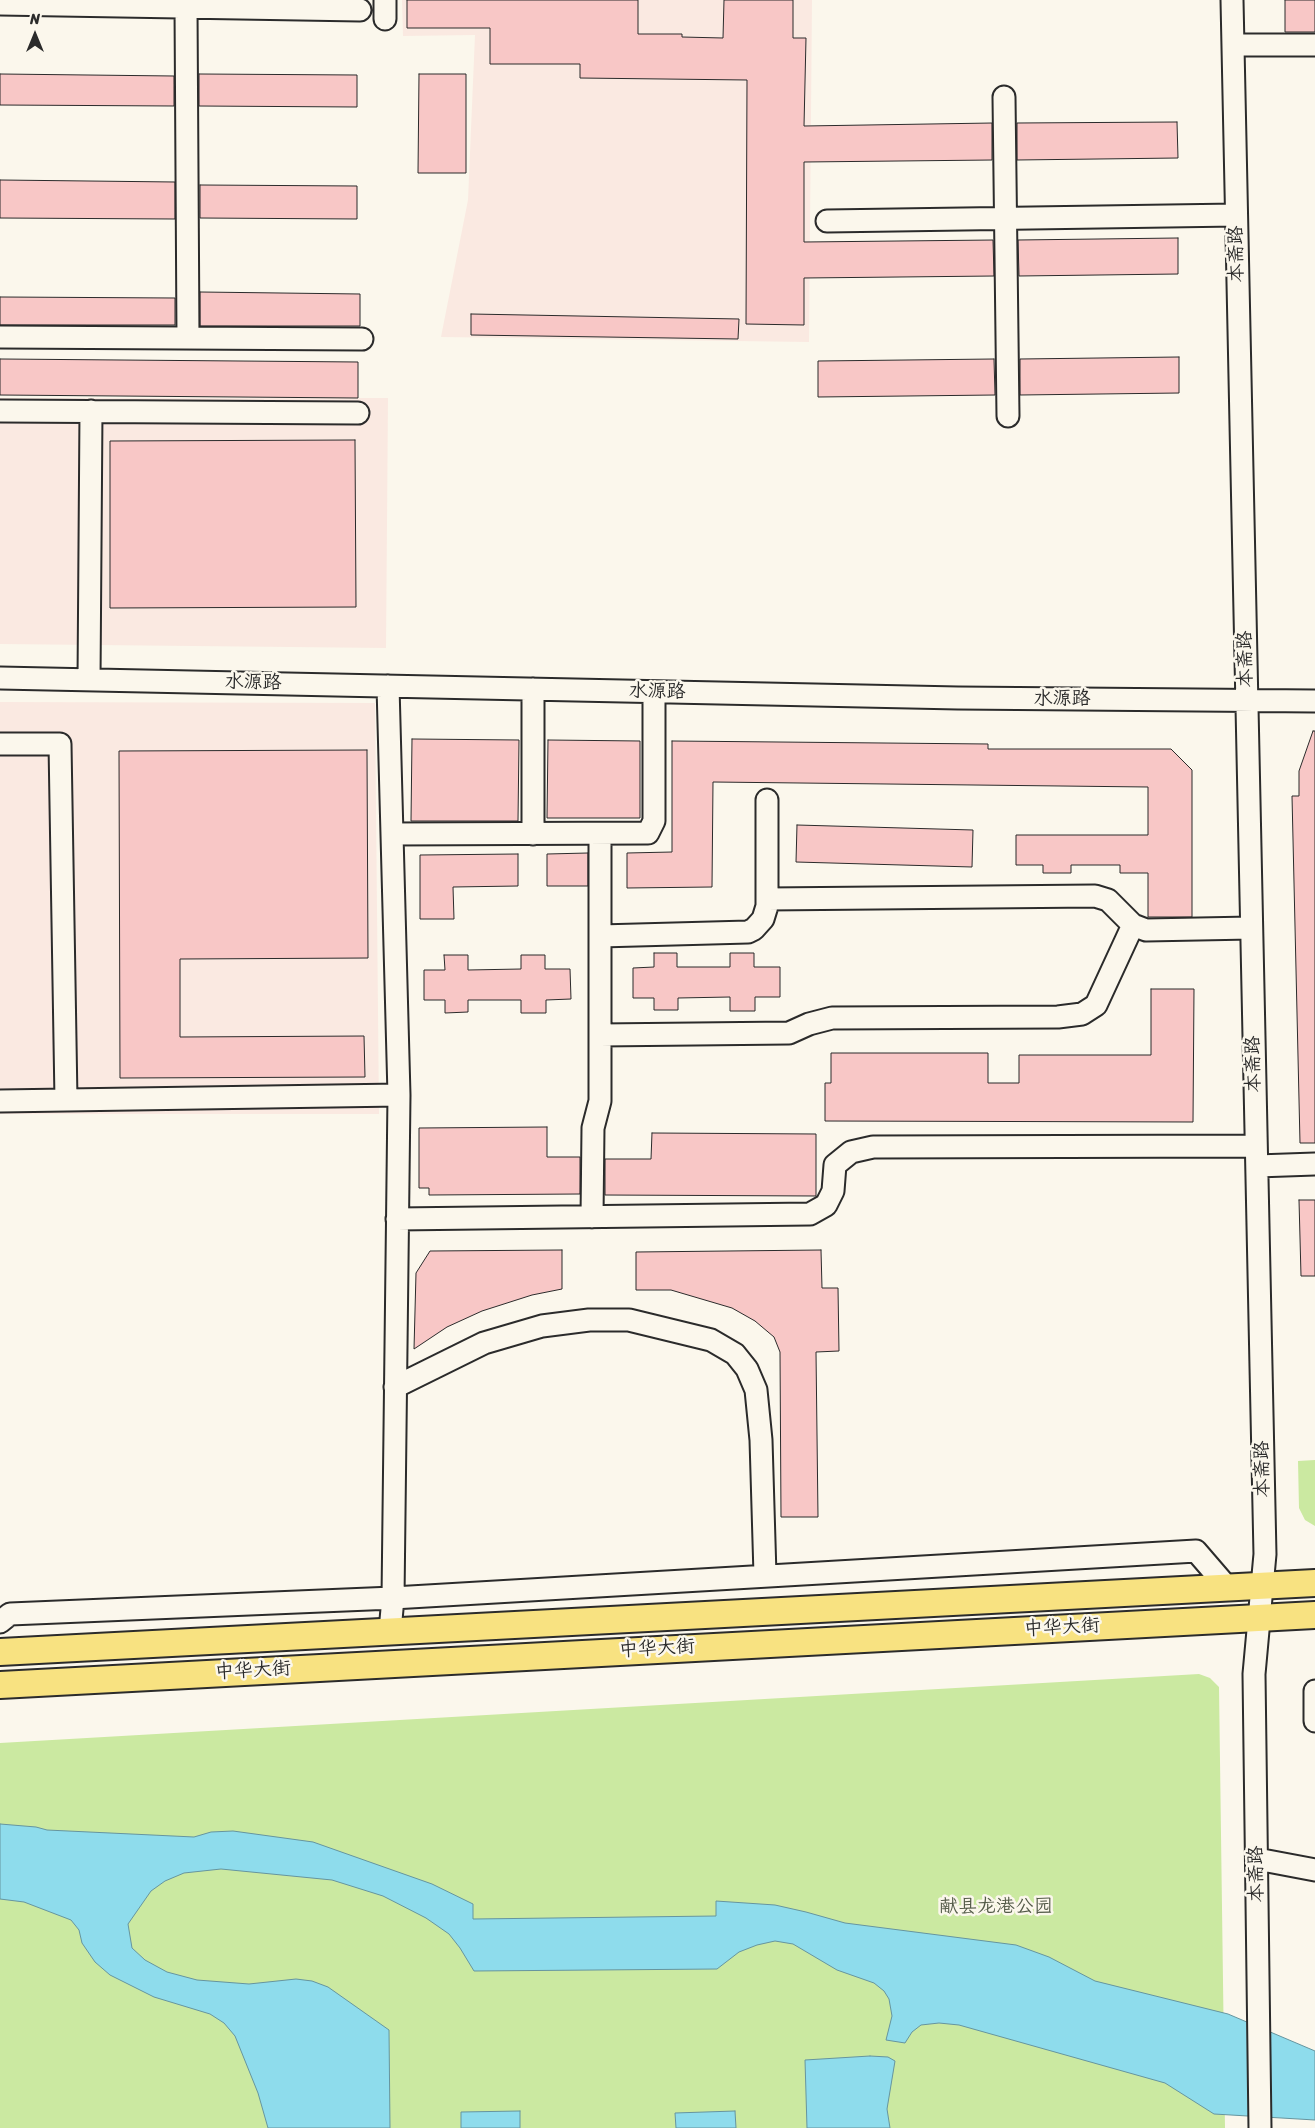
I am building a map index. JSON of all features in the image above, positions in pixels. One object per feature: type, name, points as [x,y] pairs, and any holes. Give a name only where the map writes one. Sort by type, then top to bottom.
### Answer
[{"type":"main road","name":"中华大街","points":[[0,1652],[1315,1583]]},
{"type":"main road","name":"中华大街","points":[[0,1685],[1315,1615]]},
{"type":"street","name":"本斋路","points":[[1232,0],[1265,1544],[1254,1674],[1260,2128]]},
{"type":"street","points":[[0,4],[360,10]]},
{"type":"street","points":[[186,7],[188,338]]},
{"type":"street","points":[[1232,45],[1315,45]]},
{"type":"street","points":[[1004,97],[1008,416]]},
{"type":"street","points":[[827,221],[1236,215]]},
{"type":"street","points":[[0,337],[362,339]]},
{"type":"street","points":[[0,411],[358,413]]},
{"type":"street","points":[[89,680],[91,411]]},
{"type":"street","name":"水源路","points":[[0,678],[948,698],[1315,701]]},
{"type":"street","points":[[388,686],[399,1095],[390,1631]]},
{"type":"street","points":[[533,834],[534,689]]},
{"type":"street","points":[[392,834],[648,834],[654,821],[654,692]]},
{"type":"street","points":[[0,744],[60,744],[66,1100]]},
{"type":"street","points":[[600,936],[748,932],[754,929],[763,920],[767,899],[767,800]]},
{"type":"street","points":[[592,1217],[593,1128],[600,1101],[600,834]]},
{"type":"street","points":[[767,899],[1096,896],[1108,900],[1133,925],[1157,931],[1251,928]]},
{"type":"street","points":[[600,1035],[789,1033],[809,1024],[832,1018],[1058,1017],[1082,1014],[1096,1005],[1133,925]]},
{"type":"street","points":[[0,1101],[399,1095]]},
{"type":"street","points":[[397,1219],[810,1214],[826,1205],[834,1191],[835,1165],[851,1152],[874,1147],[1256,1156],[1315,1164]]},
{"type":"street","points":[[395,1388],[484,1343],[542,1326],[589,1320],[629,1320],[711,1340],[735,1354],[747,1369],[756,1390],[761,1440],[765,1575]]},
{"type":"street","points":[[0,1622],[10,1614],[392,1598],[1196,1551],[1227,1587]]},
{"type":"street","points":[[1315,1691],[1315,1721]]},
{"type":"street","points":[[1257,1859],[1315,1870]]},
{"type":"shaded area","points":[[402,0],[812,0],[809,342],[441,337],[468,200],[475,35],[403,36]]},
{"type":"shaded area","points":[[0,398],[388,398],[386,648],[0,644]]},
{"type":"shaded area","points":[[0,702],[375,703],[379,1114],[0,1114]]},
{"type":"green space","points":[[1315,1460],[1315,1526],[1305,1520],[1299,1508],[1298,1461]]},
{"type":"green space","name":"献县龙港公园","points":[[1199,1674],[1210,1678],[1219,1687],[1225,2128],[0,2128],[0,1743]]},
{"type":"water","points":[[0,1824],[36,1827],[47,1830],[194,1837],[211,1832],[233,1831],[313,1842],[432,1884],[473,1904],[473,1919],[716,1916],[716,1901],[775,1905],[845,1923],[1016,1945],[1049,1957],[1095,1981],[1228,2014],[1315,2051],[1315,2120],[1214,2114],[1165,2083],[959,2025],[939,2023],[921,2025],[912,2032],[905,2043],[886,2040],[892,2016],[889,1999],[884,1991],[874,1983],[837,1970],[793,1944],[775,1941],[757,1945],[739,1952],[717,1969],[474,1971],[449,1934],[426,1918],[383,1896],[332,1880],[221,1869],[184,1873],[165,1881],[151,1891],[128,1924],[132,1948],[145,1960],[167,1972],[197,1980],[249,1984],[296,1979],[312,1981],[328,1987],[389,2030],[390,2128],[268,2128],[258,2093],[235,2036],[224,2023],[210,2014],[154,1997],[110,1975],[95,1962],[82,1943],[79,1930],[71,1920],[24,1902],[0,1899]]},
{"type":"water","points":[[870,2056],[888,2057],[895,2061],[887,2109],[890,2128],[807,2128],[805,2060]]},
{"type":"water","points":[[520,2111],[520,2128],[461,2128],[461,2112]]},
{"type":"water","points":[[735,2111],[736,2128],[676,2128],[675,2113]]},
{"type":"building","points":[[407,0],[638,0],[638,34],[682,34],[682,37],[723,38],[724,0],[793,0],[793,38],[806,38],[804,126],[992,123],[992,160],[804,162],[804,242],[993,240],[994,276],[804,278],[804,325],[746,324],[747,80],[580,78],[580,64],[490,64],[490,28],[407,28]]},
{"type":"building","points":[[1285,0],[1315,0],[1315,32],[1285,32]]},
{"type":"building","points":[[0,74],[174,76],[174,106],[0,105]]},
{"type":"building","points":[[199,74],[357,75],[357,107],[199,106]]},
{"type":"building","points":[[419,74],[466,74],[466,173],[418,173]]},
{"type":"building","points":[[1177,122],[1178,158],[1017,160],[1017,123]]},
{"type":"building","points":[[0,180],[175,182],[175,219],[0,218]]},
{"type":"building","points":[[200,185],[357,186],[357,219],[200,218]]},
{"type":"building","points":[[1178,238],[1178,274],[1019,276],[1018,240]]},
{"type":"building","points":[[200,292],[360,294],[360,326],[200,326]]},
{"type":"building","points":[[0,297],[175,298],[175,325],[0,325]]},
{"type":"building","points":[[471,314],[739,319],[738,339],[471,335]]},
{"type":"building","points":[[1179,357],[1179,393],[1020,395],[1020,359]]},
{"type":"building","points":[[0,359],[358,362],[358,398],[0,395]]},
{"type":"building","points":[[994,359],[995,395],[818,397],[818,361]]},
{"type":"building","points":[[355,440],[356,607],[110,608],[110,441]]},
{"type":"building","points":[[1313,731],[1315,731],[1315,1143],[1300,1143],[1292,796],[1299,796],[1299,771]]},
{"type":"building","points":[[412,739],[519,740],[518,821],[411,821]]},
{"type":"building","points":[[548,740],[640,741],[640,818],[547,818]]},
{"type":"building","points":[[672,741],[988,744],[988,749],[1171,749],[1192,770],[1192,917],[1148,917],[1148,873],[1120,873],[1120,865],[1071,865],[1071,873],[1043,873],[1043,865],[1016,865],[1016,835],[1148,835],[1148,787],[713,782],[712,887],[627,888],[627,853],[672,852]]},
{"type":"building","points":[[367,750],[368,958],[180,959],[180,1037],[364,1036],[365,1077],[120,1078],[119,751]]},
{"type":"building","points":[[797,825],[973,830],[972,867],[796,862]]},
{"type":"building","points":[[588,853],[588,886],[547,886],[547,854]]},
{"type":"building","points":[[518,854],[518,886],[453,887],[454,919],[420,919],[420,855]]},
{"type":"building","points":[[654,953],[677,953],[677,967],[730,967],[730,953],[754,953],[754,967],[780,967],[780,997],[755,997],[755,1011],[730,1011],[730,997],[678,998],[678,1010],[654,1010],[654,998],[633,998],[633,968],[654,967]]},
{"type":"building","points":[[444,955],[468,955],[468,970],[521,969],[521,955],[545,955],[545,969],[570,969],[571,999],[546,1000],[546,1013],[521,1013],[521,1000],[468,1000],[468,1012],[445,1013],[445,1000],[424,1000],[424,970],[445,970]]},
{"type":"building","points":[[1151,989],[1194,989],[1193,1122],[825,1121],[825,1083],[831,1083],[831,1053],[988,1053],[988,1083],[1019,1083],[1019,1055],[1151,1055]]},
{"type":"building","points":[[547,1127],[547,1157],[580,1157],[580,1194],[429,1195],[429,1188],[419,1188],[419,1128]]},
{"type":"building","points":[[652,1133],[816,1134],[816,1196],[605,1195],[605,1159],[651,1159]]},
{"type":"building","points":[[1299,1200],[1315,1200],[1315,1276],[1301,1276]]},
{"type":"building","points":[[562,1250],[562,1289],[532,1295],[482,1311],[447,1327],[414,1349],[416,1273],[430,1251]]},
{"type":"building","points":[[821,1250],[822,1288],[838,1288],[839,1351],[816,1352],[818,1517],[781,1517],[780,1352],[774,1337],[755,1321],[732,1308],[671,1290],[636,1290],[636,1252]]}]
